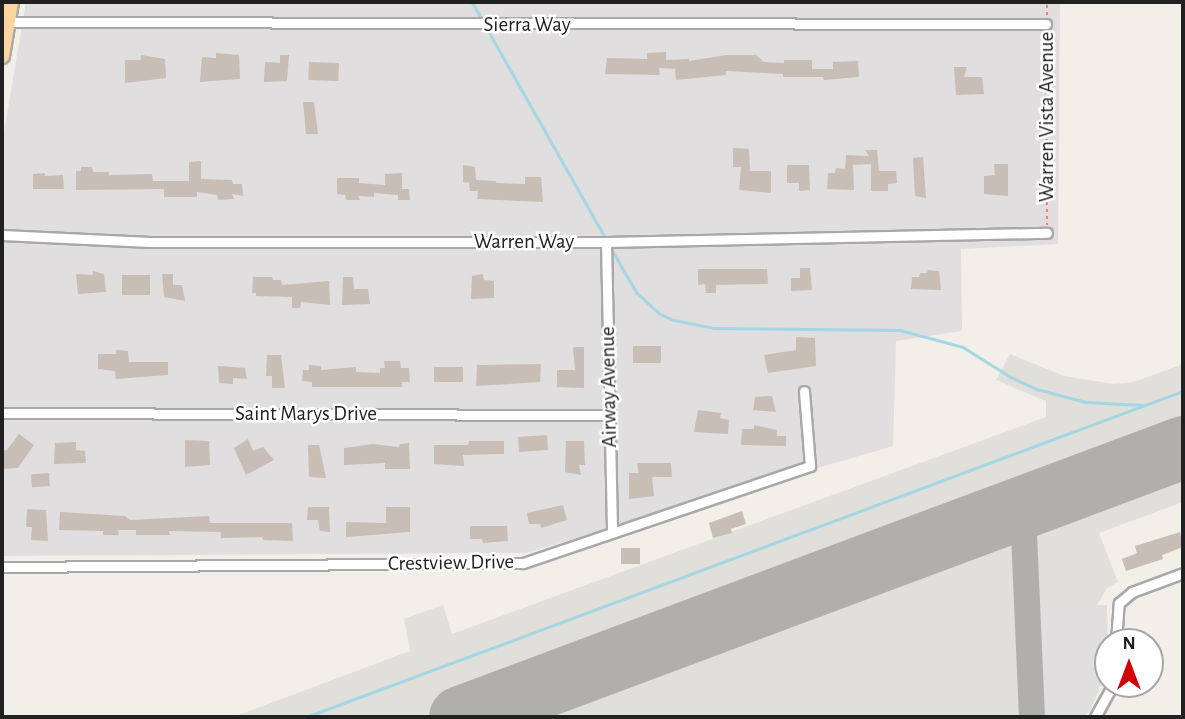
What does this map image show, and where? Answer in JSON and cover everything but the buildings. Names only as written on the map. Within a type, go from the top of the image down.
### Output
[{"type":"main road","points":[[2,56],[11,2]]},
{"type":"street","name":"Sierra Way","points":[[8,22],[1046,24]]},
{"type":"street","name":"Warren Way","points":[[2,235],[150,242],[606,242],[1047,233]]},
{"type":"street","name":"Airway Avenue","points":[[606,242],[612,532]]},
{"type":"street","name":"Crestview Drive","points":[[2,567],[523,563],[810,466],[804,391]]},
{"type":"street","name":"Saint Marys Drive","points":[[2,413],[609,415]]},
{"type":"street","points":[[1117,628],[1118,603],[1132,592],[1183,573]]},
{"type":"street","points":[[1095,717],[1105,698]]},
{"type":"path","name":"Warren Vista Avenue","points":[[1047,2],[1047,233]]},
{"type":"shaded area","points":[[26,2],[1060,2],[1058,244],[961,249],[962,331],[896,341],[893,446],[526,553],[2,556],[2,144]]},
{"type":"shaded area","points":[[1010,354],[1064,376],[1114,384],[1134,382],[1183,364],[1183,502],[1099,533],[1118,582],[1107,588],[1097,605],[1040,605],[1043,717],[233,717],[410,651],[404,619],[443,605],[452,634],[1046,417],[1046,401],[996,380]]},
{"type":"shaded area","points":[[1040,605],[1107,605],[1107,628],[1094,628],[1096,698],[1090,711],[1083,717],[1043,717]]},
{"type":"waterway","points":[[472,2],[481,17]]},
{"type":"waterway","points":[[489,32],[604,235]]},
{"type":"waterway","points":[[612,250],[637,293],[660,314],[674,320],[714,328],[900,330],[963,347],[1011,377],[1037,389],[1086,402],[1142,405]]},
{"type":"waterway","points":[[306,717],[1183,391]]},
{"type":"taxiway","points":[[1032,717],[1024,531],[1037,501]]},
{"type":"taxiway","points":[[1001,515],[1013,517],[1024,531]]},
{"type":"runway","points":[[460,717],[1183,447]]}]
